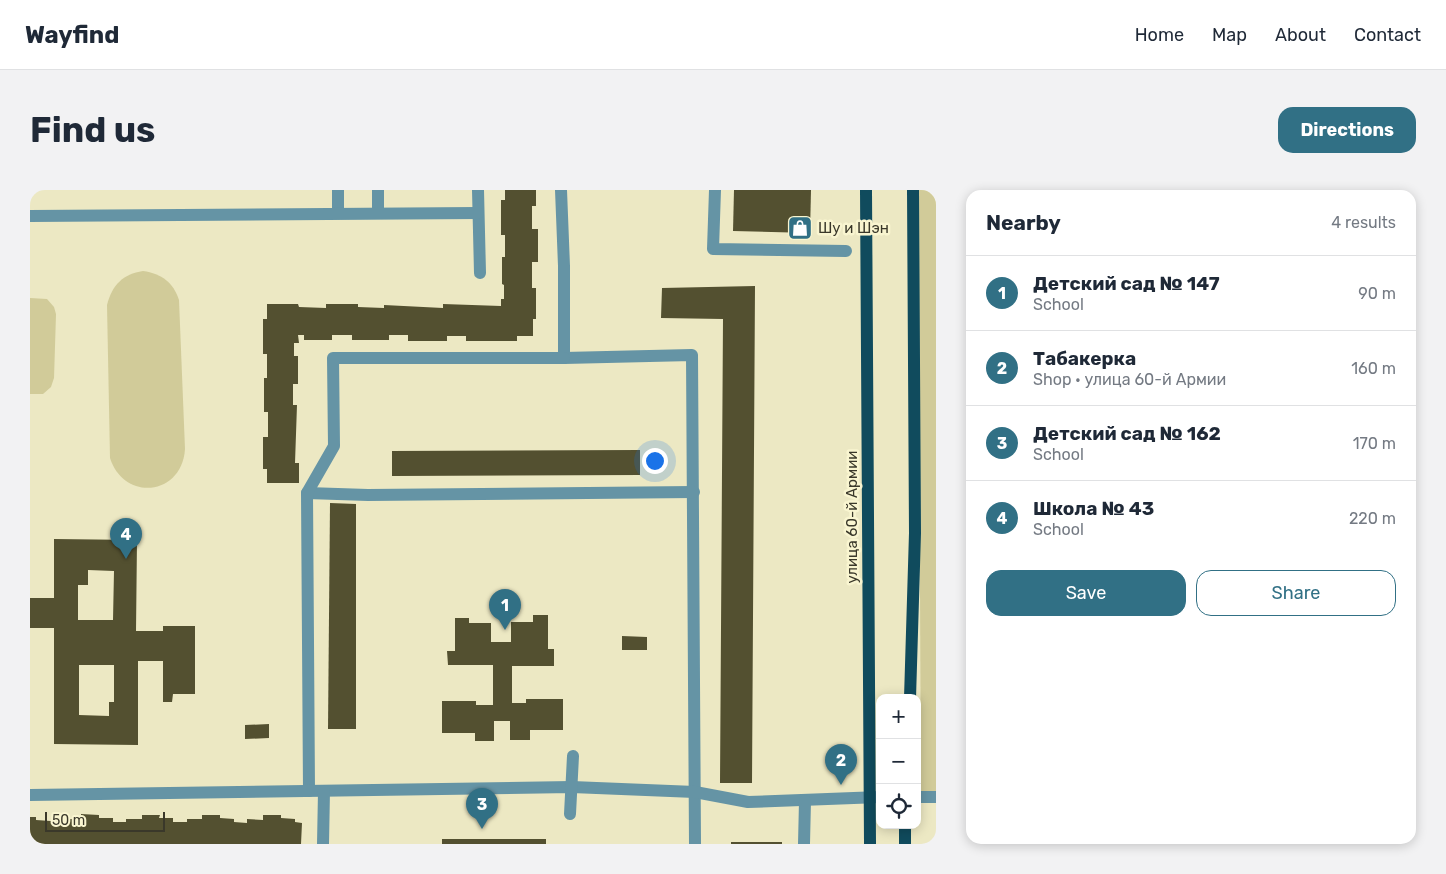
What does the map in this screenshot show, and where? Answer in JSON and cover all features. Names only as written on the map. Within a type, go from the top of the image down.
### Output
[{"type":"main road","name":"улица 60-й Армии","points":[[866,190],[875,797],[870,844]]},
{"type":"main road","points":[[910,694],[914,533],[913,190]]},
{"type":"main road","points":[[905,829],[906,844]]},
{"type":"lane","points":[[338,190],[338,213]]},
{"type":"lane","points":[[378,190],[378,213]]},
{"type":"lane","points":[[478,190],[480,273]]},
{"type":"lane","points":[[561,190],[564,266],[564,358]]},
{"type":"lane","points":[[715,190],[713,249],[846,251]]},
{"type":"lane","points":[[30,216],[478,213]]},
{"type":"lane","points":[[309,791],[307,493],[334,446],[332,358],[564,358],[692,355],[695,844]]},
{"type":"lane","points":[[307,493],[368,495],[694,492]]},
{"type":"lane","points":[[570,814],[573,756]]},
{"type":"lane","points":[[30,795],[572,788],[695,792],[748,802],[875,797]]},
{"type":"lane","points":[[323,844],[324,791]]},
{"type":"lane","points":[[921,796],[936,797]]},
{"type":"lane","points":[[804,844],[805,800]]},
{"type":"shaded area","points":[[918,190],[936,190],[936,791],[921,791]]},
{"type":"shaded area","points":[[143,271],[156,274],[166,280],[174,288],[179,300],[185,449],[181,465],[174,476],[164,484],[152,488],[139,487],[127,482],[117,472],[110,458],[107,305],[115,286],[119,282],[130,275]]},
{"type":"shaded area","points":[[30,298],[47,299],[54,307],[56,314],[54,378],[51,387],[43,394],[30,394]]},
{"type":"building","points":[[505,190],[536,190],[536,206],[532,206],[532,229],[538,229],[538,262],[532,262],[532,288],[536,288],[536,319],[533,319],[533,336],[517,336],[517,341],[466,341],[466,336],[447,336],[447,341],[408,341],[408,335],[389,335],[389,340],[352,340],[352,335],[332,335],[332,340],[304,340],[304,335],[298,335],[299,343],[294,343],[294,356],[298,356],[298,384],[293,384],[293,405],[297,405],[295,463],[299,463],[299,483],[267,483],[267,469],[263,469],[263,437],[268,437],[268,412],[264,412],[264,378],[267,378],[267,354],[263,354],[263,319],[267,319],[267,304],[298,304],[299,307],[326,308],[326,304],[358,304],[358,307],[384,308],[384,305],[443,308],[443,304],[501,306],[501,299],[504,299],[502,257],[505,257],[505,235],[501,235],[501,200],[505,200]]},
{"type":"building","points":[[734,190],[811,190],[810,233],[733,231]]},
{"type":"building","points":[[755,286],[752,783],[720,783],[723,319],[661,318],[662,288]]},
{"type":"building","points":[[640,450],[640,475],[392,476],[392,451]]},
{"type":"building","points":[[330,503],[356,504],[356,729],[328,729]]},
{"type":"building","points":[[54,539],[137,540],[136,631],[163,631],[163,626],[195,626],[195,694],[173,694],[172,702],[163,702],[163,661],[138,661],[138,745],[54,744],[54,628],[30,628],[30,598],[54,598]],"holes":[[[88,570],[114,571],[113,620],[78,620],[78,585],[88,585]],[[79,665],[114,665],[114,702],[109,702],[109,716],[79,715]]]},
{"type":"building","points":[[533,615],[548,615],[548,649],[554,649],[554,666],[512,666],[512,703],[526,703],[526,699],[563,699],[563,730],[530,730],[530,740],[510,740],[510,721],[494,721],[494,741],[475,741],[475,733],[442,733],[442,701],[476,701],[476,705],[493,705],[493,665],[448,665],[447,651],[455,651],[455,618],[469,618],[469,623],[491,623],[491,642],[511,642],[511,622],[533,622]]},
{"type":"building","points":[[622,636],[647,637],[647,650],[622,650]]},
{"type":"building","points":[[269,724],[269,738],[245,739],[245,725]]},
{"type":"building","points":[[81,814],[99,815],[99,818],[113,818],[113,822],[126,822],[126,819],[142,819],[142,815],[160,815],[159,818],[173,818],[173,822],[187,822],[187,819],[202,819],[202,815],[220,815],[220,818],[234,819],[234,822],[247,823],[247,819],[263,820],[263,815],[281,815],[281,818],[295,819],[295,822],[302,823],[301,844],[30,844],[30,817],[36,817],[36,820],[65,822],[65,819],[81,819]]},
{"type":"building","points":[[442,839],[546,839],[546,844],[442,844]]},
{"type":"building","points":[[731,842],[782,842],[782,844],[731,844]]},
{"type":"place","name":"Шу и Шэн","points":[[800,228]]},
{"type":"place","name":"Школа № 43","points":[[126,559]]},
{"type":"place","name":"Детский сад № 147","points":[[505,630]]},
{"type":"place","name":"Табакерка","points":[[841,785]]},
{"type":"place","name":"Детский сад № 162","points":[[482,829]]}]
